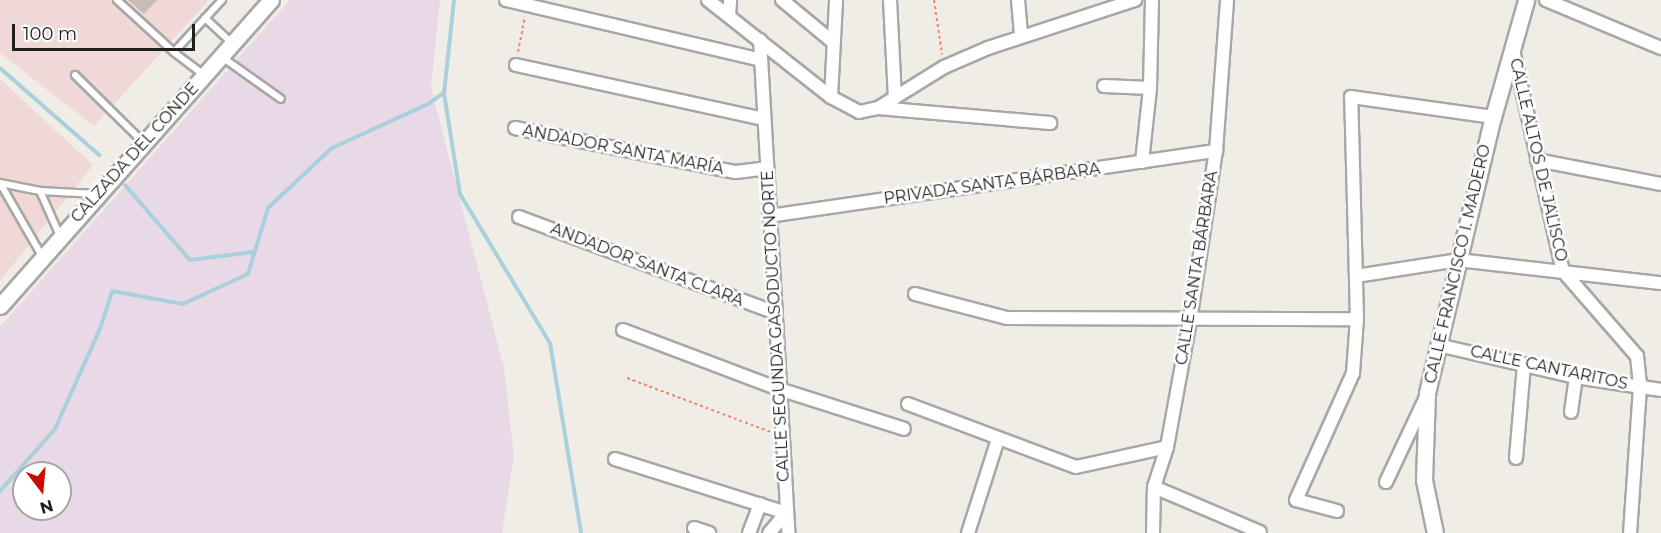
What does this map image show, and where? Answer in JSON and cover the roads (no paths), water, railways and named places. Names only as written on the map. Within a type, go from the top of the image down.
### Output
[{"type":"street","name":"CALZADA DEL CONDE","points":[[0,306],[271,0]]},
{"type":"street","points":[[506,0],[761,60]]},
{"type":"street","points":[[708,0],[831,97],[858,112],[878,108],[1050,123]]},
{"type":"street","points":[[729,16],[730,0]]},
{"type":"street","points":[[782,0],[834,43]]},
{"type":"street","points":[[831,97],[836,0]]},
{"type":"street","points":[[890,0],[895,98]]},
{"type":"street","points":[[1018,0],[1021,36]]},
{"type":"street","points":[[878,108],[944,67],[1021,36],[1135,0]]},
{"type":"street","points":[[1142,162],[1150,88],[1152,0]]},
{"type":"street","name":"CALLE SANTA BÁRBARA","points":[[1153,533],[1154,487],[1167,447],[1190,320],[1216,151],[1227,0]]},
{"type":"street","name":"CALLE FRANCISCO I. MADERO","points":[[1435,533],[1424,480],[1427,393],[1493,117],[1526,0]]},
{"type":"street","points":[[1546,0],[1661,48]]},
{"type":"street","name":"CALLE SEGUNDA GASODUCTO NORTE","points":[[760,40],[788,533]]},
{"type":"street","name":"CALLE ALTOS DE JALISCO","points":[[1512,46],[1563,271],[1631,345],[1637,356],[1640,387],[1630,533]]},
{"type":"street","points":[[516,64],[763,119]]},
{"type":"street","points":[[1104,86],[1150,88]]},
{"type":"street","points":[[1337,511],[1296,500],[1353,373],[1357,319],[1351,97],[1493,117]]},
{"type":"street","name":"ANDADOR SANTA MARÍA","points":[[515,128],[736,172],[767,168]]},
{"type":"street","name":"PRIVADA SANTA BÁRBARA","points":[[769,216],[1216,151]]},
{"type":"street","points":[[1537,160],[1661,184]]},
{"type":"street","name":"ANDADOR SANTA CLARA","points":[[519,217],[776,313]]},
{"type":"street","points":[[1356,276],[1458,260],[1661,283]]},
{"type":"street","points":[[915,294],[1007,318],[1357,319]]},
{"type":"street","points":[[622,330],[779,389],[904,429]]},
{"type":"street","name":"CALLE CANTARITOS","points":[[1438,345],[1576,377],[1661,390]]},
{"type":"street","points":[[1516,458],[1524,364]]},
{"type":"street","points":[[1571,412],[1576,377]]},
{"type":"street","points":[[1386,482],[1427,393]]},
{"type":"street","points":[[908,404],[1076,467],[1167,447]]},
{"type":"street","points":[[968,533],[998,439]]},
{"type":"street","points":[[615,459],[786,513],[769,533]]},
{"type":"street","points":[[1154,487],[1260,532]]},
{"type":"street","points":[[749,533],[760,504]]},
{"type":"street","points":[[694,528],[709,533]]},
{"type":"lane","points":[[117,0],[204,76]]},
{"type":"lane","points":[[174,52],[222,0]]},
{"type":"lane","points":[[205,18],[233,44]]},
{"type":"lane","points":[[221,57],[280,99]]},
{"type":"lane","points":[[75,75],[144,144]]},
{"type":"lane","points":[[0,183],[40,191],[100,194]]},
{"type":"lane","points":[[0,183],[42,256]]},
{"type":"lane","points":[[40,191],[60,236]]},
{"type":"waterway","points":[[454,0],[444,93],[460,194],[550,343],[581,533]]},
{"type":"waterway","points":[[0,68],[99,155]]},
{"type":"waterway","points":[[0,491],[55,429],[100,329],[112,291],[183,304],[248,274],[268,208],[332,148],[428,104],[444,93]]},
{"type":"waterway","points":[[125,185],[190,260],[254,252]]}]
